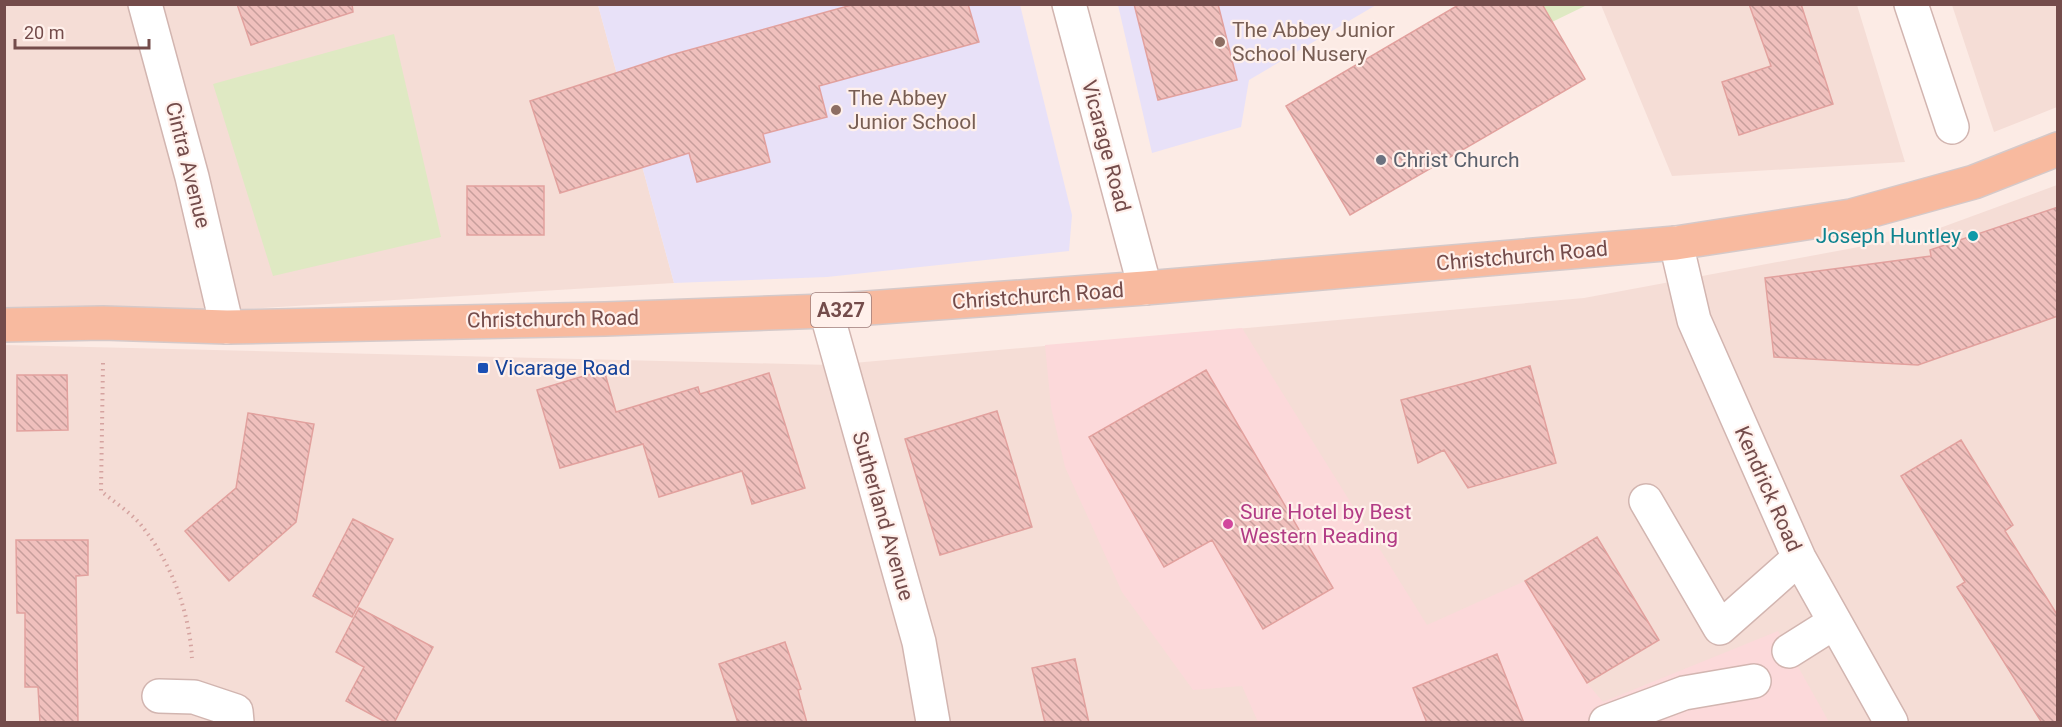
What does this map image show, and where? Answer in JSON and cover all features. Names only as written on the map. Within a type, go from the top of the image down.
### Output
[{"type":"main road","name":"Christchurch Road","points":[[4,325],[104,323],[227,327],[826,311],[1145,288],[1676,243],[1851,216],[1974,182],[2058,149]]},
{"type":"street","name":"Cintra Avenue","points":[[145,4],[192,177],[227,327]]},
{"type":"street","name":"Vicarage Road","points":[[1069,4],[1145,288]]},
{"type":"street","points":[[1911,4],[1952,127]]},
{"type":"street","name":"Kendrick Road","points":[[1676,243],[1694,320],[1799,558],[1892,723]]},
{"type":"street","name":"Sutherland Avenue","points":[[826,311],[919,642],[933,723]]},
{"type":"street","points":[[1646,501],[1720,628],[1799,558]]},
{"type":"street","points":[[1789,651],[1835,622]]},
{"type":"street","points":[[1606,723],[1684,693],[1754,681]]},
{"type":"street","points":[[159,696],[194,697],[236,711],[237,723]]},
{"type":"path","points":[[104,323],[101,492],[140,523],[175,579],[191,644],[194,697]]},
{"type":"shaded area","points":[[4,5],[598,5],[674,283],[114,317],[5,318]]},
{"type":"shaded area","name":"The Abbey Junior School","points":[[598,5],[1020,5],[1072,215],[1069,251],[827,277],[674,283]]},
{"type":"shaded area","name":"The Abbey Junior School Nusery","points":[[1118,5],[1376,5],[1249,80],[1241,127],[1152,153]]},
{"type":"shaded area","points":[[1601,5],[1857,5],[1905,162],[1672,176]]},
{"type":"shaded area","points":[[1952,5],[2057,5],[2057,107],[1994,132]]},
{"type":"shaded area","points":[[2057,185],[2057,722],[5,722],[5,345],[831,365],[1584,298],[1918,236]]},
{"type":"shaded area","name":"Sure Hotel by Best Western Reading","points":[[1242,328],[1427,625],[1525,581],[1587,683],[1603,702],[1778,631],[1829,722],[1258,722],[1242,686],[1193,690],[1122,592],[1065,467],[1051,407],[1045,345]]},
{"type":"green space","points":[[1542,5],[1587,5],[1552,22]]},
{"type":"green space","points":[[394,34],[441,237],[273,276],[213,84]]},
{"type":"building","points":[[237,4],[352,4],[353,12],[251,45]]},
{"type":"building","points":[[855,4],[968,4],[979,42],[819,86],[827,117],[763,134],[770,162],[697,182],[689,153],[560,193],[530,101],[671,55]]},
{"type":"building","points":[[1134,4],[1218,4],[1237,80],[1158,100]]},
{"type":"building","name":"Christ Church","points":[[1460,4],[1542,4],[1585,79],[1350,215],[1286,106]]},
{"type":"building","points":[[1749,4],[1801,4],[1833,104],[1739,135],[1722,82],[1771,66]]},
{"type":"building","points":[[467,186],[544,186],[544,235],[467,235]]},
{"type":"building","points":[[2058,207],[2058,316],[1918,365],[1774,357],[1765,278],[1931,256],[1930,250]]},
{"type":"building","points":[[1530,366],[1556,463],[1468,488],[1444,450],[1418,463],[1401,400]]},
{"type":"building","points":[[604,370],[616,412],[698,387],[700,394],[769,373],[805,488],[752,504],[742,471],[659,497],[643,444],[560,468],[537,390]]},
{"type":"building","points":[[1206,370],[1333,588],[1263,629],[1212,540],[1164,567],[1089,437]]},
{"type":"building","points":[[17,375],[67,375],[68,430],[17,431]]},
{"type":"building","points":[[997,411],[1032,527],[940,555],[905,439]]},
{"type":"building","points":[[248,413],[314,424],[296,522],[229,581],[185,531],[236,488]]},
{"type":"building","points":[[1961,440],[2013,525],[2005,531],[2058,616],[2058,723],[2042,723],[1957,587],[1965,582],[1901,476]]},
{"type":"building","points":[[353,519],[393,539],[352,617],[313,596]]},
{"type":"building","points":[[1597,537],[1659,640],[1587,683],[1525,581]]},
{"type":"building","points":[[16,540],[88,540],[88,575],[76,576],[78,723],[40,723],[38,687],[25,687],[25,613],[17,613]]},
{"type":"building","points":[[359,608],[433,647],[394,723],[387,723],[346,701],[364,667],[336,652]]},
{"type":"building","points":[[785,642],[801,689],[798,690],[807,723],[738,723],[719,664]]},
{"type":"building","points":[[1497,654],[1524,723],[1427,723],[1413,688]]},
{"type":"building","points":[[1075,659],[1089,723],[1045,723],[1032,668]]},
{"type":"place","name":"The Abbey Junior School Nusery","points":[[1220,42]]},
{"type":"place","name":"The Abbey Junior School","points":[[836,110]]},
{"type":"place","name":"Christ Church","points":[[1381,160]]},
{"type":"place","name":"Joseph Huntley","points":[[1973,236]]},
{"type":"place","name":"Vicarage Road","points":[[483,368]]},
{"type":"place","name":"Sure Hotel by Best Western Reading","points":[[1228,524]]}]
